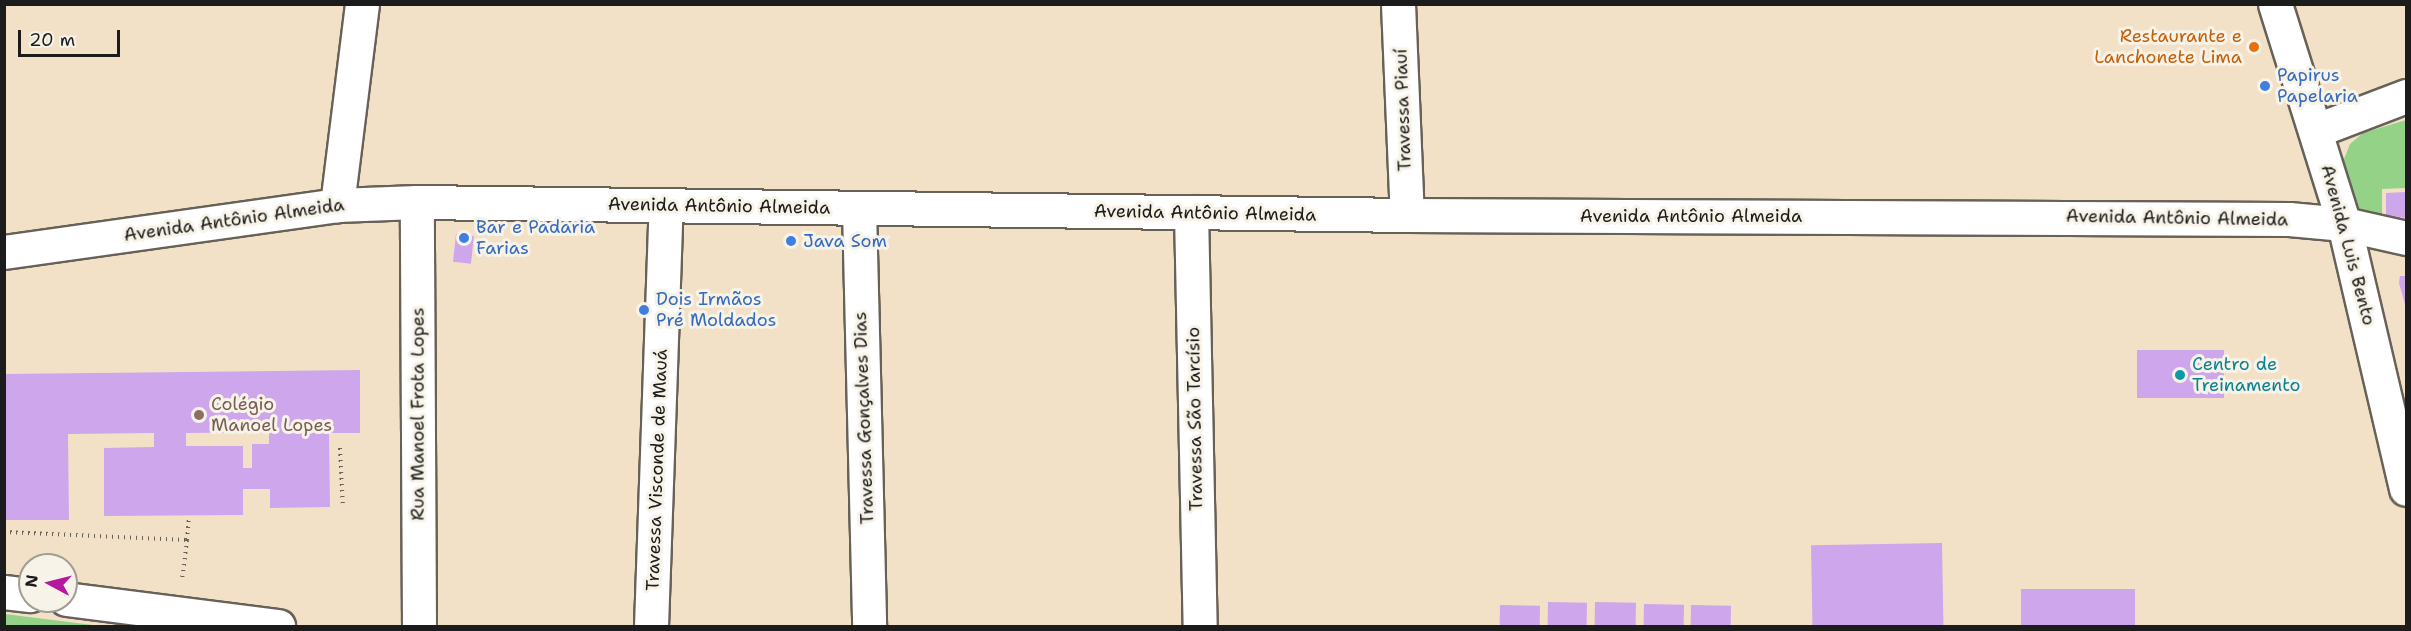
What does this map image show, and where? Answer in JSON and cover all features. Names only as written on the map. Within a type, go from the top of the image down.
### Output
[{"type":"street","points":[[337,205],[362,4]]},
{"type":"street","name":"Travessa Piauí","points":[[1398,4],[1407,215]]},
{"type":"street","name":"Avenida Luis Bento","points":[[2275,4],[2317,130],[2344,224],[2406,489]]},
{"type":"street","points":[[2317,130],[2406,96]]},
{"type":"street","name":"Avenida Antônio Almeida","points":[[4,252],[337,205],[417,202],[1407,215],[2278,219],[2344,224],[2406,238]]},
{"type":"street","name":"Rua Manoel Frota Lopes","points":[[417,202],[419,627]]},
{"type":"street","name":"Travessa Visconde de Mauá","points":[[651,627],[666,206]]},
{"type":"street","name":"Travessa Gonçalves Dias","points":[[859,209],[869,627]]},
{"type":"street","name":"Travessa São Tarcísio","points":[[1191,212],[1200,627]]},
{"type":"street","points":[[78,601],[278,627]]},
{"type":"path","points":[[340,448],[343,508]]},
{"type":"path","points":[[182,584],[189,517]]},
{"type":"path","points":[[4,532],[188,540]]},
{"type":"green space","points":[[2406,120],[2406,188],[2382,189],[2382,224],[2366,216],[2353,201],[2342,164],[2350,144],[2363,133]]},
{"type":"green space","points":[[5,614],[101,626],[5,626]]},
{"type":"building","points":[[2406,192],[2406,218],[2386,215],[2386,193]]},
{"type":"building","points":[[456,234],[474,236],[471,264],[453,262]]},
{"type":"building","points":[[2400,276],[2406,276],[2406,308],[2399,283]]},
{"type":"building","name":"Centro de Treinamento","points":[[2137,350],[2224,350],[2224,398],[2137,398]]},
{"type":"building","points":[[360,370],[360,433],[329,433],[330,507],[270,508],[270,489],[243,489],[243,515],[104,516],[104,448],[154,447],[154,433],[68,434],[69,520],[6,520],[4,374]],"holes":[[[269,432],[269,444],[252,444],[252,468],[243,468],[243,446],[186,446],[186,433]]]},
{"type":"building","points":[[1942,543],[1943,626],[1812,626],[1811,545]]},
{"type":"building","points":[[2021,589],[2135,589],[2135,626],[2021,626]]},
{"type":"building","points":[[1548,602],[1587,603],[1587,626],[1548,626]]},
{"type":"building","points":[[1595,602],[1636,603],[1636,626],[1595,626]]},
{"type":"building","points":[[1644,604],[1684,605],[1684,626],[1644,626]]},
{"type":"building","points":[[1500,605],[1540,606],[1540,626],[1500,626]]},
{"type":"building","points":[[1691,605],[1731,606],[1731,626],[1691,626]]},
{"type":"place","name":"Restaurante e Lanchonete Lima","points":[[2254,47]]},
{"type":"place","name":"Papirus Papelaria","points":[[2265,86]]},
{"type":"place","name":"Bar e Padaria Farias","points":[[464,238]]},
{"type":"place","name":"Java Som","points":[[791,241]]},
{"type":"place","name":"Dois Irmãos Pré Moldados","points":[[644,310]]},
{"type":"place","name":"Centro de Treinamento","points":[[2180,375]]},
{"type":"place","name":"Colégio Manoel Lopes","points":[[199,415]]}]
